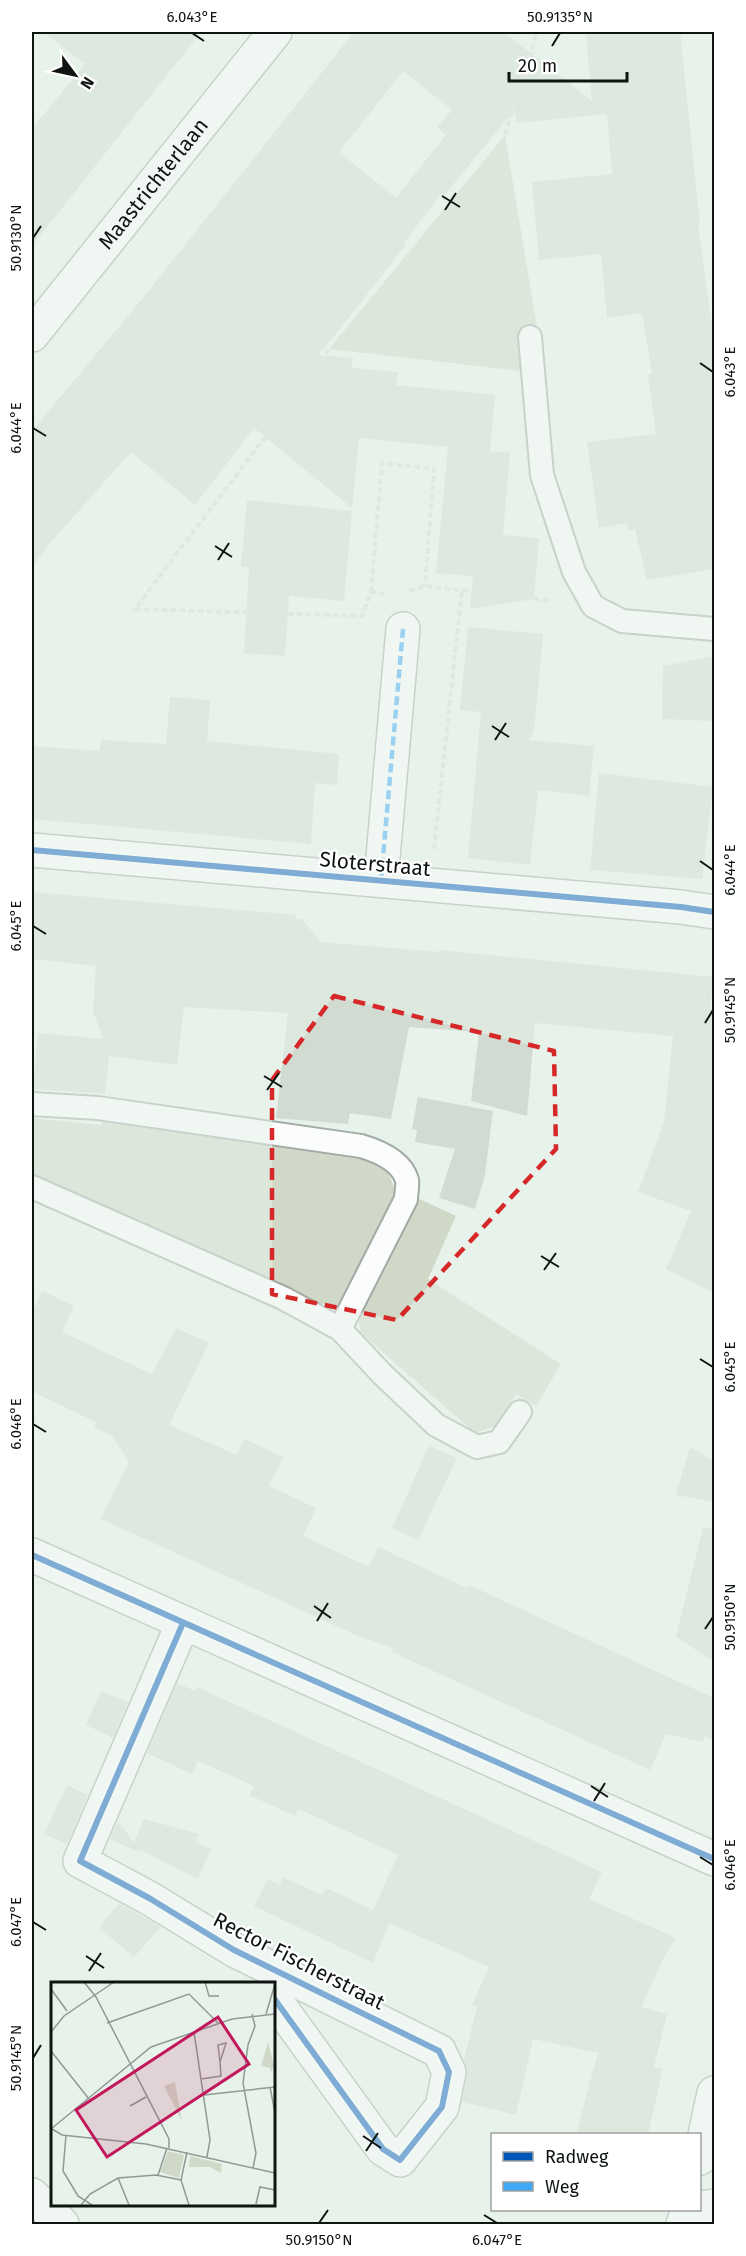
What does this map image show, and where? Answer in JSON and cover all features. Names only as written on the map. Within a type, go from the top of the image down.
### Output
[{"type":"street","name":"Maastrichterlaan","points":[[32,335],[275,32]]},
{"type":"street","name":"Sloterstraat","points":[[381,880],[402,629]]},
{"type":"street","name":"Sloterstraat","points":[[32,850],[714,912]]},
{"type":"street","points":[[32,1555],[714,1859]]},
{"type":"street","name":"Rector Fischerstraat","points":[[183,1623],[80,1861],[149,1898],[234,1950],[439,2051],[449,2072],[442,2108],[400,2160],[383,2149],[274,1998]]},
{"type":"street","name":"Rector Fischerstraat","points":[[234,1950],[261,1982]]},
{"type":"street","points":[[701,2149],[714,2093]]},
{"type":"street","points":[[32,2195],[62,2224]]},
{"type":"lane","points":[[530,337],[542,475],[574,572],[593,606],[622,621],[714,628]]},
{"type":"lane","points":[[32,1104],[98,1108],[361,1146],[378,1151],[396,1163],[407,1180],[406,1199],[340,1329]]},
{"type":"lane","points":[[32,1187],[283,1298],[340,1329],[382,1374],[436,1425],[477,1448],[499,1442],[520,1412]]},
{"type":"path","points":[[505,135],[537,32]]},
{"type":"path","points":[[329,349],[135,609],[362,616],[371,592],[382,463],[434,469],[425,586]]},
{"type":"path","points":[[371,592],[397,596],[425,586],[593,606]]},
{"type":"path","points":[[430,885],[462,590]]},
{"type":"path","points":[[397,596],[402,629]]},
{"type":"highlighted area","points":[[334,996],[554,1051],[556,1149],[397,1320],[272,1294],[272,1080]]},
{"type":"green space","points":[[505,135],[538,333],[530,337],[520,371],[329,349]]},
{"type":"green space","points":[[32,1118],[102,1125],[103,1118],[367,1157],[386,1168],[397,1194],[344,1302],[330,1307],[84,1203],[84,1197],[32,1174]]},
{"type":"green space","points":[[415,1197],[456,1216],[428,1279],[561,1364],[536,1406],[516,1394],[496,1426],[475,1433],[361,1333],[358,1317]]},
{"type":"building","points":[[43,32],[201,32],[32,246],[32,129],[85,64]]},
{"type":"building","points":[[354,32],[504,32],[592,101],[586,34],[680,32],[700,224],[698,225],[714,340],[714,569],[647,580],[635,529],[628,530],[627,523],[599,528],[587,442],[656,434],[648,375],[652,374],[642,313],[607,318],[601,254],[539,260],[532,182],[612,174],[607,114],[516,123],[515,109],[443,197],[440,195],[404,243],[406,245],[319,355],[353,358],[351,368],[398,372],[396,385],[495,395],[490,451],[510,453],[503,535],[539,538],[534,599],[470,609],[473,576],[436,573],[448,447],[359,438],[352,508],[254,428],[195,505],[131,452],[51,542],[32,567],[32,431],[143,298]],"holes":[[[403,71],[452,110],[437,127],[446,135],[396,198],[339,152]]]},
{"type":"building","points":[[247,500],[352,511],[344,601],[289,596],[285,656],[244,653],[249,567],[241,567]]},
{"type":"building","points":[[468,627],[543,634],[534,732],[529,740],[594,746],[589,796],[538,790],[530,865],[468,858],[481,712],[460,710]]},
{"type":"building","points":[[714,656],[714,721],[662,719],[663,666]]},
{"type":"building","points":[[170,697],[210,700],[207,741],[339,754],[337,785],[315,783],[311,844],[32,819],[32,746],[100,751],[101,740],[166,744]]},
{"type":"building","points":[[599,773],[713,787],[702,879],[590,870]]},
{"type":"building","points":[[32,892],[296,915],[295,919],[302,919],[321,942],[438,952],[439,950],[714,977],[710,1009],[714,1010],[714,1293],[666,1269],[691,1211],[638,1192],[664,1122],[673,1036],[535,1023],[527,1116],[471,1101],[479,1032],[409,1027],[391,1119],[350,1113],[348,1124],[276,1118],[288,1013],[184,1007],[177,1065],[109,1056],[105,1094],[33,1089],[38,1033],[103,1039],[93,1011],[96,966],[32,959]]},
{"type":"building","points":[[418,1097],[493,1111],[485,1175],[475,1209],[439,1198],[455,1149],[415,1142],[417,1130],[412,1129]]},
{"type":"building","points":[[42,1291],[74,1306],[62,1332],[152,1374],[176,1328],[209,1343],[169,1425],[237,1455],[244,1439],[283,1457],[269,1486],[316,1508],[303,1536],[369,1567],[378,1547],[467,1588],[469,1585],[714,1698],[714,1740],[704,1737],[703,1742],[666,1734],[650,1770],[392,1652],[393,1648],[356,1635],[101,1519],[129,1461],[111,1435],[94,1427],[96,1422],[33,1392],[32,1396],[32,1313]]},
{"type":"building","points":[[429,1446],[457,1458],[418,1540],[392,1528]]},
{"type":"building","points":[[690,1447],[714,1461],[714,1502],[676,1495]]},
{"type":"building","points":[[703,1527],[714,1529],[714,1662],[676,1637]]},
{"type":"building","points":[[177,1683],[195,1691],[197,1687],[602,1872],[589,1899],[676,1938],[666,1953],[641,2007],[667,2014],[654,2067],[663,2069],[648,2133],[576,2133],[598,2053],[533,2039],[516,2115],[462,2102],[467,2075],[464,2059],[477,2007],[472,2005],[489,1967],[389,1923],[373,1963],[254,1906],[268,1879],[280,1885],[283,1877],[322,1895],[326,1888],[373,1910],[398,1855],[299,1809],[295,1816],[249,1795],[254,1786],[198,1761],[192,1774],[147,1753]]},
{"type":"building","points":[[101,1691],[128,1702],[113,1738],[86,1725]]},
{"type":"building","points":[[67,1785],[88,1795],[67,1844],[44,1834]]},
{"type":"building","points":[[144,1819],[199,1834],[196,1842],[211,1849],[198,1879],[137,1848],[141,1853],[110,1839],[118,1821],[134,1843]]},
{"type":"building","points":[[119,1903],[161,1927],[134,1957],[99,1928]]},
{"type":"marked path","points":[[381,880],[403,629]]},
{"type":"cycle path","points":[[32,850],[681,907],[714,912]]},
{"type":"cycle path","points":[[32,1555],[714,1859]]},
{"type":"cycle path","points":[[183,1623],[80,1861],[149,1898],[234,1950],[439,2051],[449,2072],[442,2107],[400,2160],[383,2149],[274,1998]]}]
